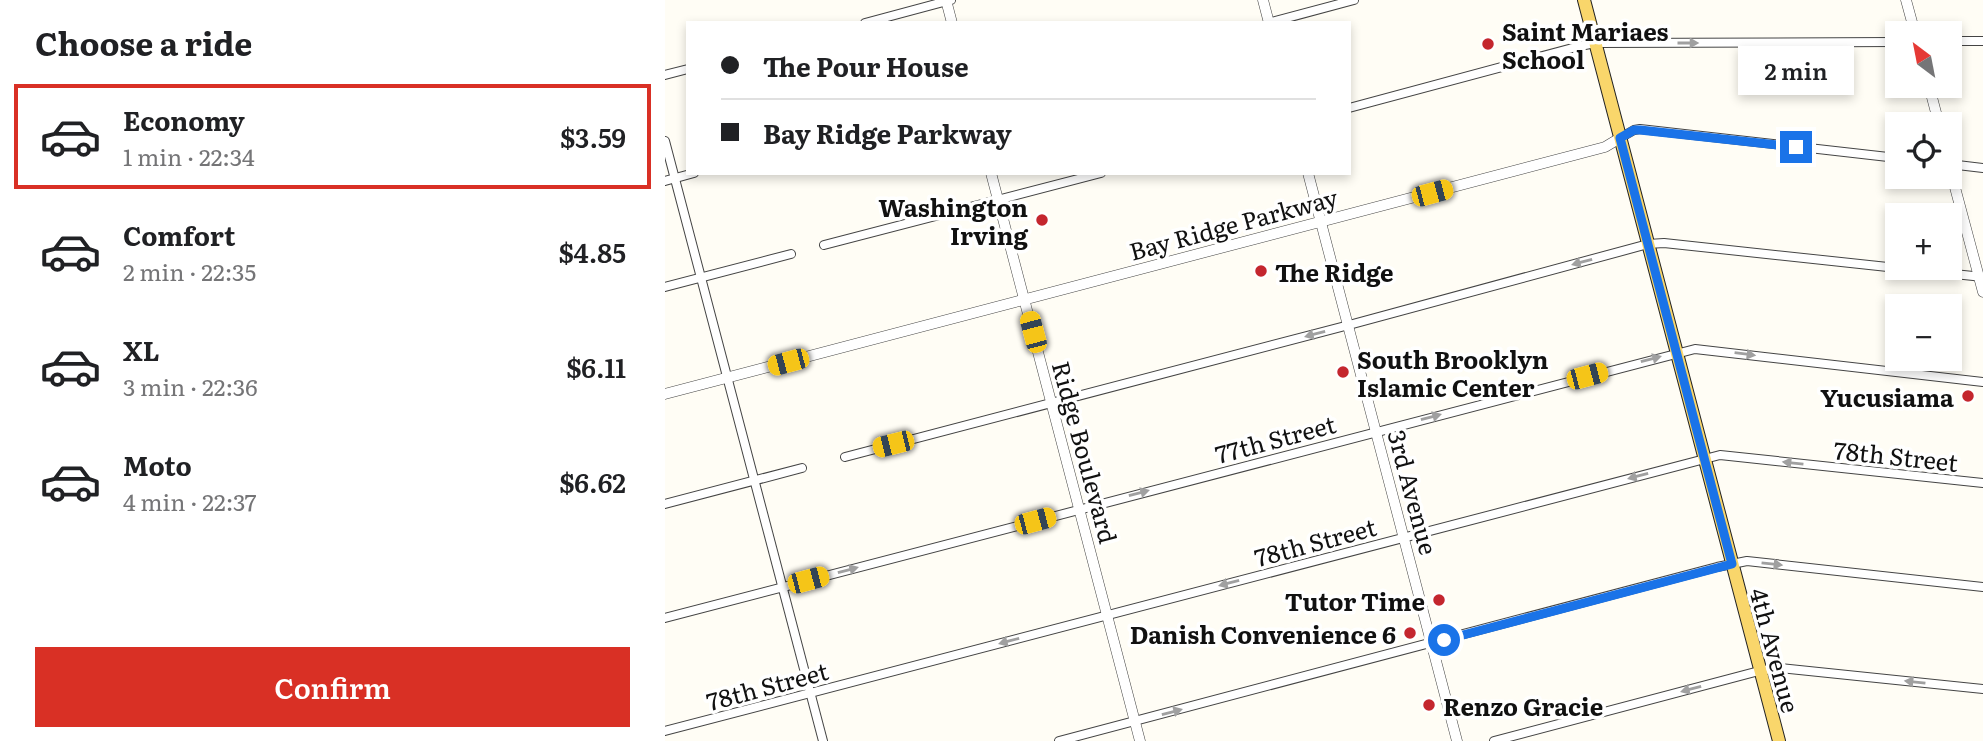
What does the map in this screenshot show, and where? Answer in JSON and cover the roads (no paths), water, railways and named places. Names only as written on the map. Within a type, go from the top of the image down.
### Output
[{"type":"main road","name":"4th Avenue","points":[[1584,0],[1779,741]]},
{"type":"street","points":[[872,21],[948,0],[951,21]]},
{"type":"street","points":[[1263,0],[1268,21]]},
{"type":"street","points":[[1276,21],[1354,0]]},
{"type":"street","points":[[1906,0],[1912,21]]},
{"type":"street","points":[[1962,41],[1983,41]]},
{"type":"street","points":[[1351,107],[1595,43],[1885,42]]},
{"type":"street","points":[[665,75],[686,70]]},
{"type":"street","name":"Bay Ridge Parkway","points":[[665,394],[1605,147],[1634,130],[1885,157]]},
{"type":"street","points":[[665,141],[823,741]]},
{"type":"street","points":[[1962,166],[1983,168]]},
{"type":"street","points":[[665,181],[686,175]]},
{"type":"street","name":"Ridge Boulevard","points":[[992,175],[1140,741]]},
{"type":"street","points":[[824,245],[1093,175]]},
{"type":"street","name":"3rd Avenue","points":[[1309,175],[1457,741]]},
{"type":"street","points":[[1956,189],[1983,292]]},
{"type":"street","points":[[845,457],[1648,244],[1664,243],[1885,267]]},
{"type":"street","points":[[665,287],[791,254]]},
{"type":"street","points":[[1962,275],[1981,277]]},
{"type":"street","name":"77th Street","points":[[665,618],[1677,352],[1695,349],[1983,382]]},
{"type":"street","name":"78th Street","points":[[665,732],[1720,455],[1983,483]]},
{"type":"street","points":[[665,504],[802,468]]},
{"type":"street","points":[[1059,741],[1747,561],[1983,587]]},
{"type":"street","points":[[1494,741],[1759,671],[1780,668],[1983,690]]},
{"type":"place","name":"Saint Mariaes School","points":[[1488,44]]},
{"type":"place","name":"Washington Irving","points":[[1042,220]]},
{"type":"place","name":"The Ridge","points":[[1261,271]]},
{"type":"place","name":"South Brooklyn Islamic Center","points":[[1343,372]]},
{"type":"place","name":"Yucusiama","points":[[1968,396]]},
{"type":"place","name":"Tutor Time","points":[[1439,600]]},
{"type":"place","name":"Danish Convenience 6","points":[[1410,633]]},
{"type":"place","name":"Renzo Gracie","points":[[1429,705]]}]
